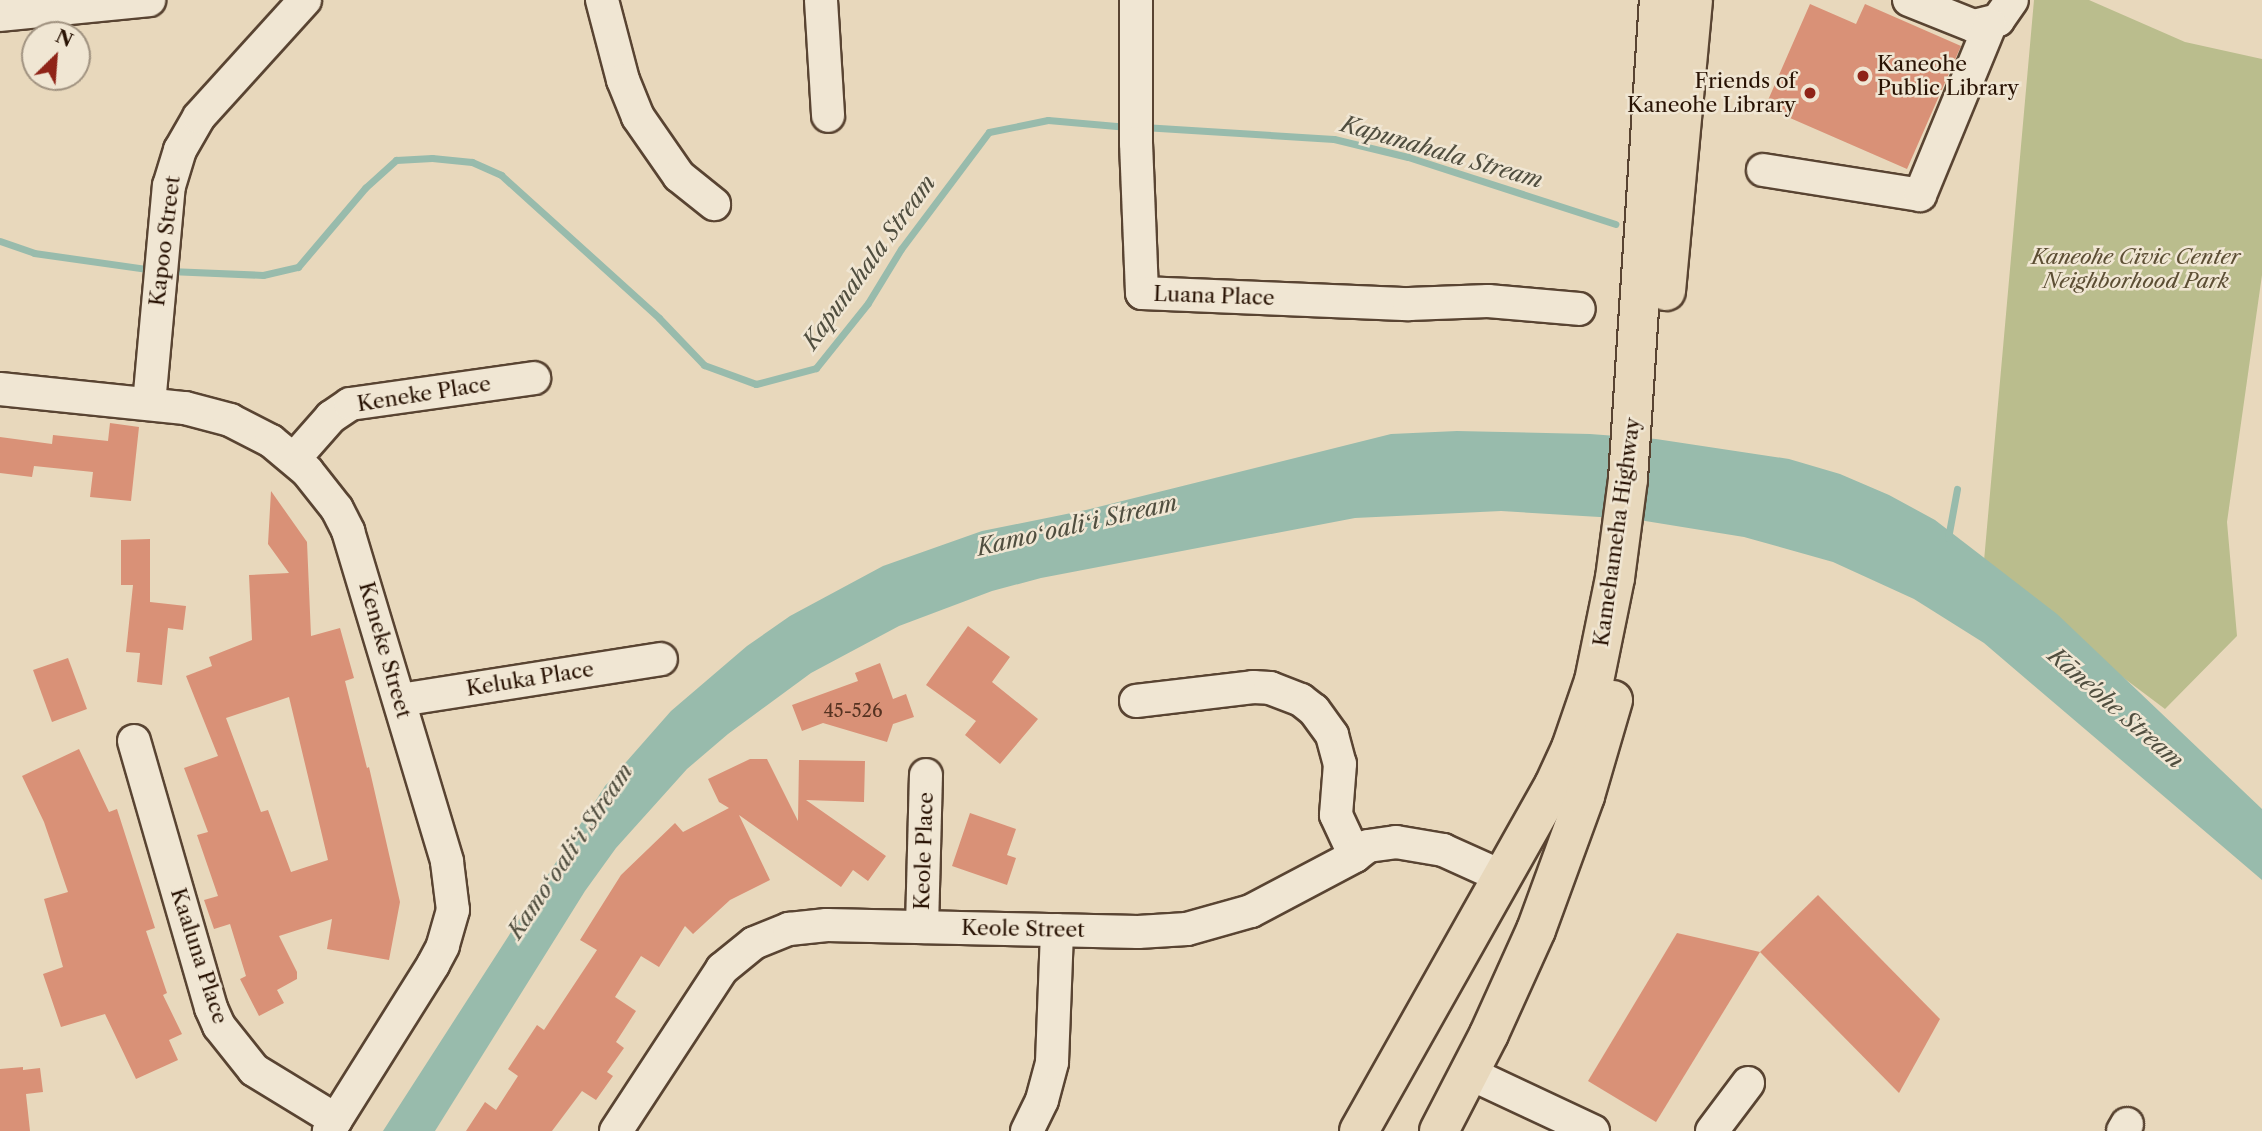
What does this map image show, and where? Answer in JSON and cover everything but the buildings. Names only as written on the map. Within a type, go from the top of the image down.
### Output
[{"type":"main road","name":"Kamehameha Highway","points":[[1643,424],[1659,0]]},
{"type":"main road","name":"Kamehameha Highway","points":[[1439,1131],[1469,1073],[1563,864],[1606,729],[1623,660],[1643,424],[1693,0]]},
{"type":"main road","name":"Kamehameha Highway","points":[[1359,1131],[1554,785],[1585,711],[1632,538]]},
{"type":"main road","points":[[1503,877],[1544,909]]},
{"type":"street","points":[[0,15],[69,5],[149,0]]},
{"type":"street","name":"Kapoo Street","points":[[149,404],[169,186],[189,134],[211,103],[305,0]]},
{"type":"street","points":[[602,0],[611,41],[638,117],[679,176],[714,204]]},
{"type":"street","points":[[821,0],[828,116]]},
{"type":"street","name":"Luana Place","points":[[1136,0],[1142,293],[1409,304],[1488,301],[1579,309]]},
{"type":"street","points":[[1909,0],[1966,24],[1990,24],[2005,14],[2012,0]]},
{"type":"street","points":[[1763,170],[1920,195],[1990,24]]},
{"type":"street","name":"Keneke Place","points":[[294,459],[331,416],[350,404],[534,378]]},
{"type":"street","name":"Keneke Street","points":[[0,389],[185,408],[230,420],[271,441],[294,459],[323,489],[348,531],[451,877],[450,926],[433,965],[332,1125]]},
{"type":"street","name":"Keluka Place","points":[[400,700],[661,659]]},
{"type":"street","points":[[1136,701],[1253,687],[1270,688],[1301,700],[1314,710],[1332,735],[1340,764],[1336,815],[1355,856]]},
{"type":"street","name":"Kaaluna Place","points":[[134,741],[211,1009],[219,1026],[254,1070],[332,1125]]},
{"type":"street","name":"Keole Place","points":[[922,927],[926,775]]},
{"type":"street","name":"Keole Street","points":[[616,1131],[709,986],[737,955],[771,935],[808,926],[1162,932],[1212,924],[1251,911],[1355,856],[1368,846],[1410,842],[1443,850],[1503,877]]},
{"type":"street","points":[[1027,1131],[1042,1100],[1052,1062],[1057,930]]},
{"type":"street","points":[[1469,1073],[1593,1131]]},
{"type":"street","points":[[1712,1131],[1748,1083]]},
{"type":"green space","name":"Kaneohe Civic Center Neighborhood Park","points":[[2034,0],[2089,0],[2185,42],[2262,59],[2262,275],[2227,522],[2237,636],[2165,709],[1983,572]]},
{"type":"water","points":[[1457,431],[1590,434],[1656,439],[1789,459],[1840,474],[1889,495],[1935,520],[2057,614],[2262,809],[2262,880],[1984,643],[1914,599],[1833,562],[1744,537],[1633,519],[1501,511],[1355,518],[1041,578],[992,591],[899,626],[811,673],[728,734],[687,769],[616,848],[585,891],[435,1131],[383,1131],[605,786],[671,711],[747,646],[790,616],[883,566],[982,531],[1086,510],[1391,434]]},
{"type":"waterway","name":"Kapunahala Stream","points":[[169,271],[263,275],[298,267],[365,188],[396,160],[432,158],[472,162],[501,175],[659,318],[704,365],[756,384],[816,368],[868,303],[901,249],[989,132],[1048,120],[1128,127]]},
{"type":"waterway","name":"Kapunahala Stream","points":[[1143,127],[1334,139],[1408,157],[1615,224]]},
{"type":"waterway","name":"Kapunahala Stream","points":[[0,241],[34,253],[153,270]]},
{"type":"waterway","name":"Kapunahala Stream","points":[[1948,538],[1957,489]]},
{"type":"place","name":"Kaneohe Public Library","points":[[1863,76]]},
{"type":"place","name":"Friends of Kaneohe Library","points":[[1810,93]]},
{"type":"water label","name":"Kamoʻoaliʻi Stream","points":[[1077,525]]},
{"type":"water label","name":"Kāne'ohe Stream","points":[[2116,708]]},
{"type":"water label","name":"Kamoʻoaliʻi Stream","points":[[570,851]]}]
